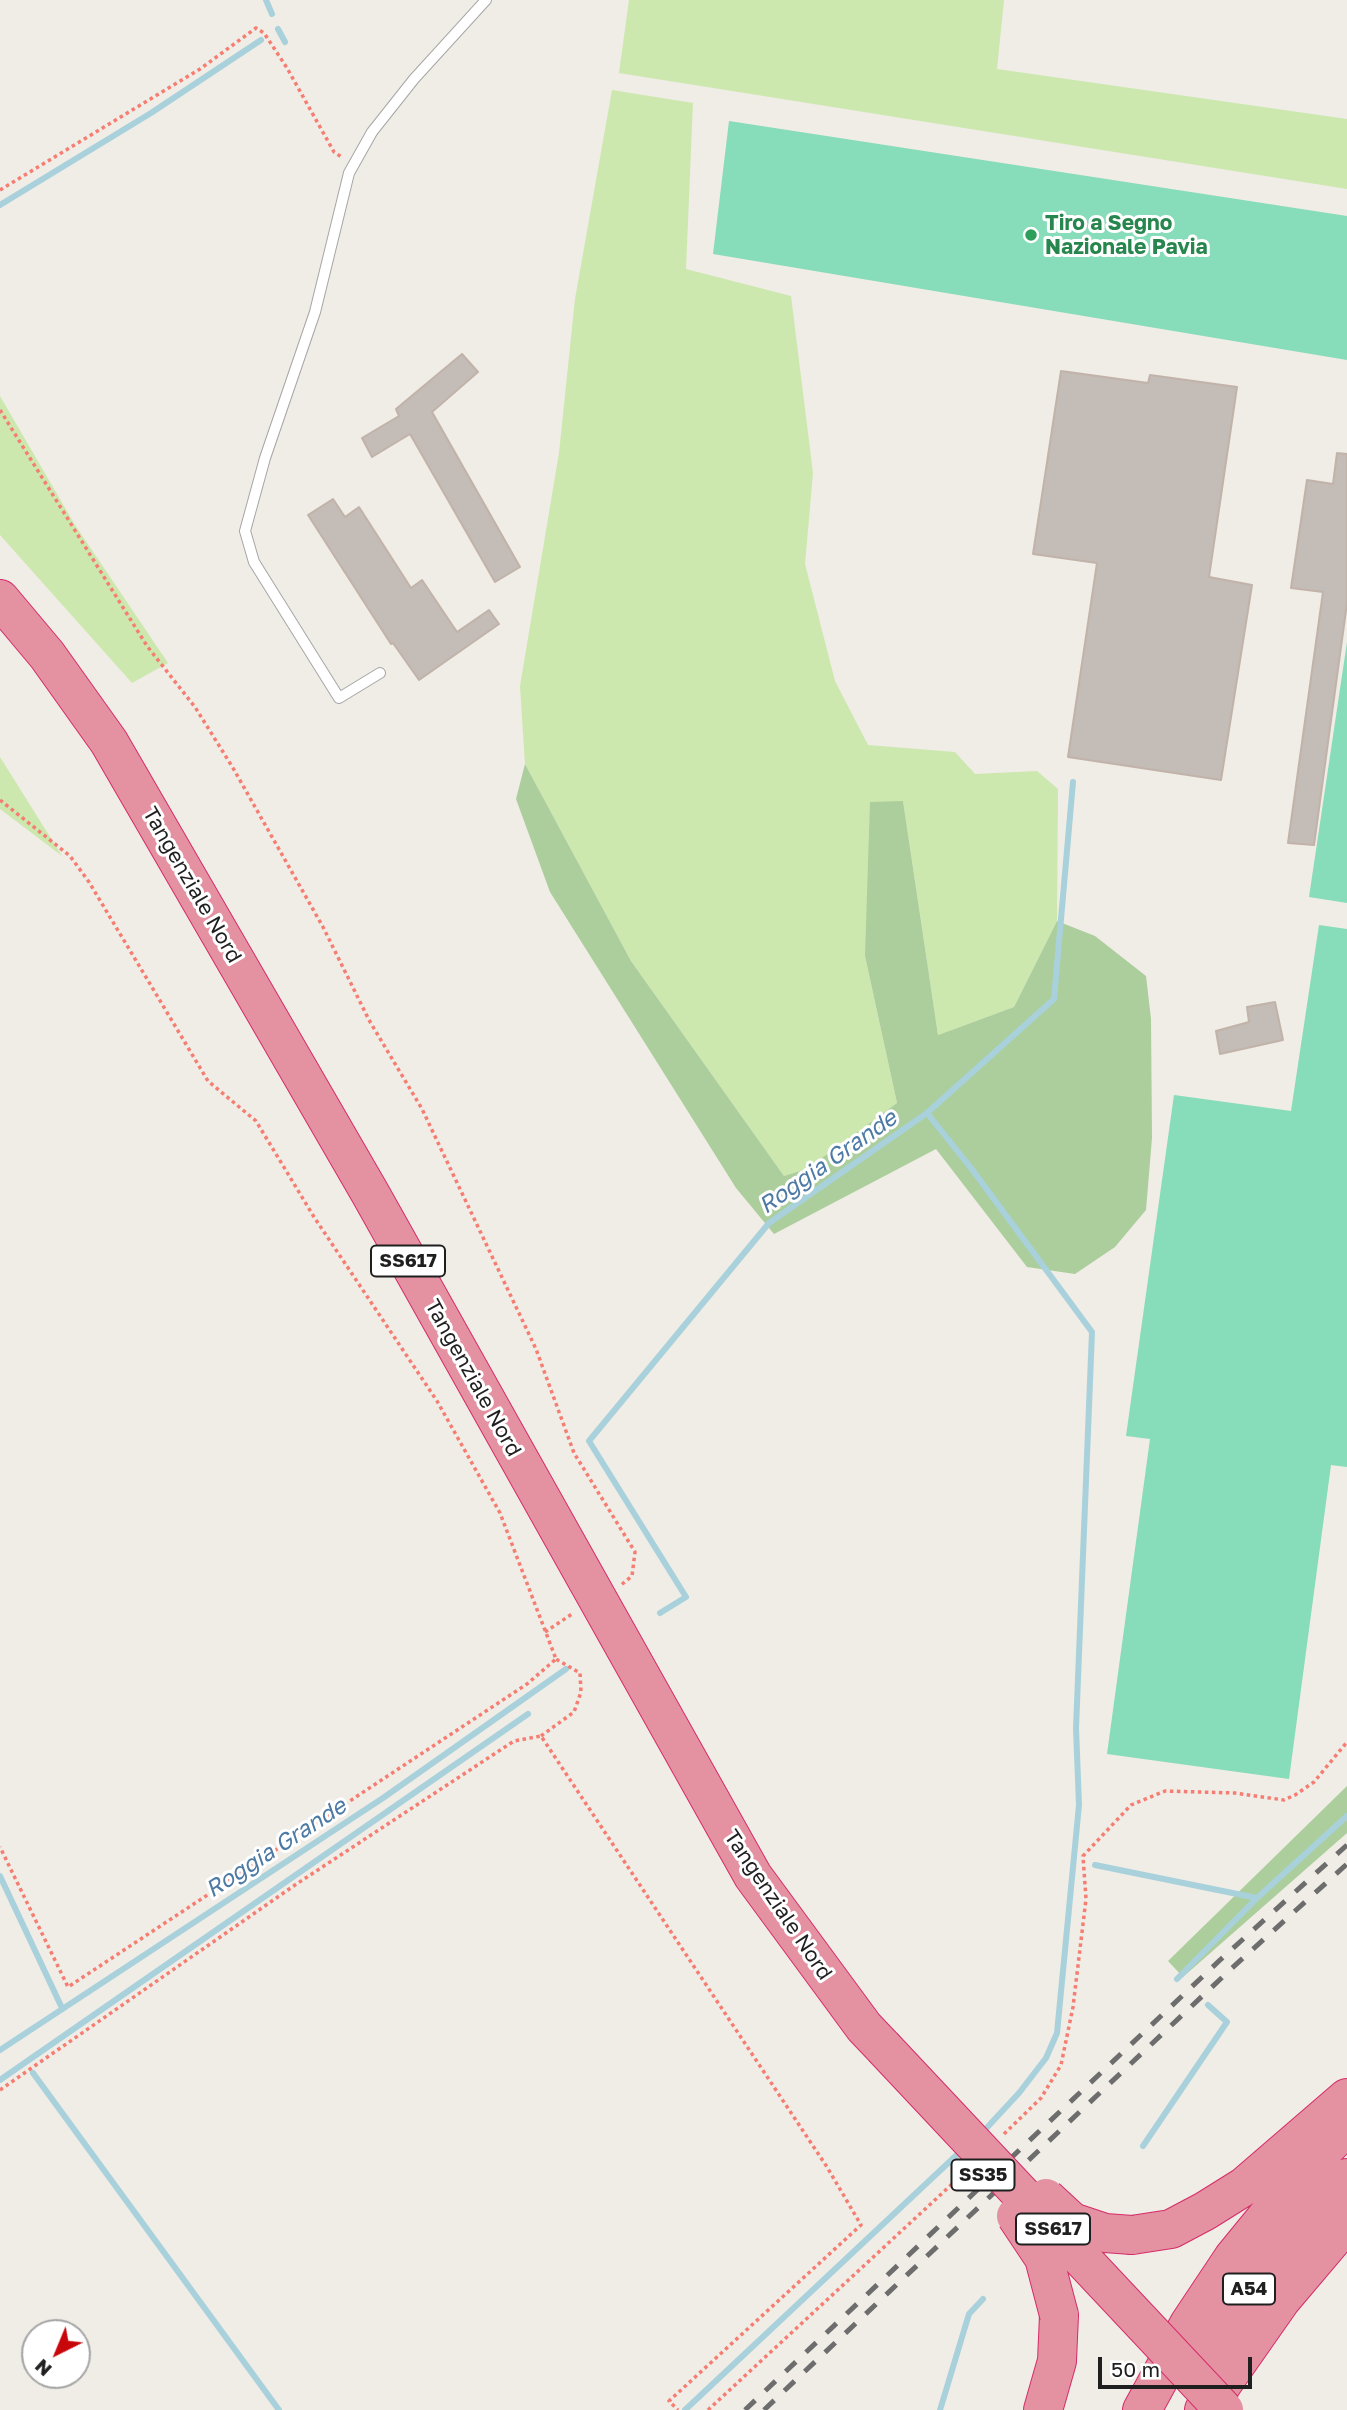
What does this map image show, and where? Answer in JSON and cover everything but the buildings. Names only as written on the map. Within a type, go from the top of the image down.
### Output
[{"type":"highway","name":"Tangenziale Nord","points":[[0,599],[47,655],[109,742],[370,1193],[753,1876],[873,2037]]},
{"type":"highway","points":[[873,2037],[1072,2222],[1105,2233],[1132,2235],[1171,2228],[1205,2211],[1245,2186],[1347,2098]]},
{"type":"highway","name":"SS35","points":[[873,2037],[1022,2223],[1044,2258],[1059,2315],[1057,2361],[1043,2410]]},
{"type":"highway","name":"SS617","points":[[873,2037],[1224,2410]]},
{"type":"highway","points":[[1142,2410],[1189,2324],[1233,2258],[1314,2159],[1347,2127]]},
{"type":"highway","name":"A54","points":[[1162,2410],[1223,2323],[1311,2212],[1347,2178]]},
{"type":"highway","name":"A54","points":[[1204,2410],[1281,2300],[1342,2231]]},
{"type":"lane","points":[[380,673],[339,698],[254,562],[245,531],[265,458],[315,312],[341,200],[353,165],[372,132],[414,79],[486,0]]},
{"type":"path","points":[[0,190],[200,69],[256,27],[264,33],[287,68],[334,152],[353,165]]},
{"type":"path","points":[[0,411],[147,646],[195,707],[233,768],[323,927],[369,1020],[422,1109],[536,1349],[574,1453],[635,1552],[632,1576],[614,1591]]},
{"type":"path","points":[[0,800],[70,856],[89,882],[208,1081],[256,1121],[314,1217],[450,1423],[500,1513],[556,1659],[580,1673],[581,1692],[574,1713],[541,1736],[514,1741],[295,1885],[0,2090]]},
{"type":"path","points":[[545,1632],[574,1613]]},
{"type":"path","points":[[0,1847],[68,1987],[414,1760],[527,1684],[556,1659]]},
{"type":"path","points":[[541,1736],[827,2167],[861,2225],[669,2401],[678,2410]]},
{"type":"path","points":[[995,2143],[1041,2098],[1061,2065],[1073,2007],[1086,1899],[1083,1856],[1131,1805],[1165,1791],[1235,1793],[1284,1800],[1314,1782],[1347,1742]]},
{"type":"path","points":[[708,2410],[967,2170]]},
{"type":"green space","points":[[629,0],[1004,0],[997,69],[1347,119],[1347,189],[619,73]]},
{"type":"green space","points":[[612,90],[693,103],[686,269],[791,296],[813,473],[805,564],[835,681],[868,745],[955,752],[975,774],[1037,771],[1058,789],[1057,921],[1014,1007],[938,1035],[903,801],[865,956],[897,1103],[807,1170],[784,1176],[631,961],[525,764],[520,686],[559,453],[575,299]]},
{"type":"green space","name":"Tiro a Segno Nazionale Pavia","points":[[729,121],[1347,216],[1347,360],[713,254]]},
{"type":"green space","points":[[0,396],[75,525],[168,663],[132,683],[0,535]]},
{"type":"green space","points":[[1347,642],[1347,903],[1309,897]]},
{"type":"green space","points":[[0,757],[62,856],[0,809]]},
{"type":"green space","points":[[525,764],[631,961],[784,1176],[807,1169],[897,1103],[865,956],[870,802],[903,801],[938,1035],[1014,1007],[1057,921],[1095,936],[1146,976],[1151,1019],[1152,1138],[1146,1210],[1115,1247],[1075,1274],[1027,1267],[936,1149],[774,1234],[736,1188],[550,892],[516,799]]},
{"type":"green space","points":[[1319,925],[1347,929],[1347,1467],[1331,1465],[1289,1779],[1107,1754],[1150,1439],[1126,1436],[1174,1095],[1291,1111]]},
{"type":"green space","points":[[1347,1786],[1347,1833],[1183,1977],[1168,1961]]},
{"type":"waterway","points":[[266,0],[272,14]]},
{"type":"waterway","points":[[278,29],[285,42]]},
{"type":"waterway","points":[[0,205],[151,113],[261,40]]},
{"type":"waterway","name":"Roggia Grande","points":[[660,1613],[686,1597],[589,1441],[769,1223],[927,1113],[1054,999],[1073,782]]},
{"type":"waterway","points":[[927,1113],[1092,1332],[1076,1728],[1079,1805],[1057,2033],[1046,2058],[1019,2093],[981,2134]]},
{"type":"waterway","name":"Roggia Grande","points":[[0,2050],[383,1798],[566,1669]]},
{"type":"waterway","points":[[0,2080],[528,1714]]},
{"type":"waterway","points":[[1177,1979],[1257,1898],[1347,1816]]},
{"type":"waterway","points":[[1095,1865],[1257,1898]]},
{"type":"waterway","points":[[0,1876],[62,2008]]},
{"type":"waterway","points":[[1143,2146],[1227,2022],[1208,2005]]},
{"type":"waterway","points":[[33,2073],[279,2410]]},
{"type":"waterway","points":[[685,2410],[962,2150]]},
{"type":"waterway","points":[[940,2410],[969,2314],[983,2299]]},
{"type":"railway","points":[[745,2410],[1220,1960],[1347,1845]]},
{"type":"railway","points":[[764,2410],[1231,1969],[1347,1864]]},
{"type":"place","name":"Tiro a Segno Nazionale Pavia","points":[[1031,235]]}]
